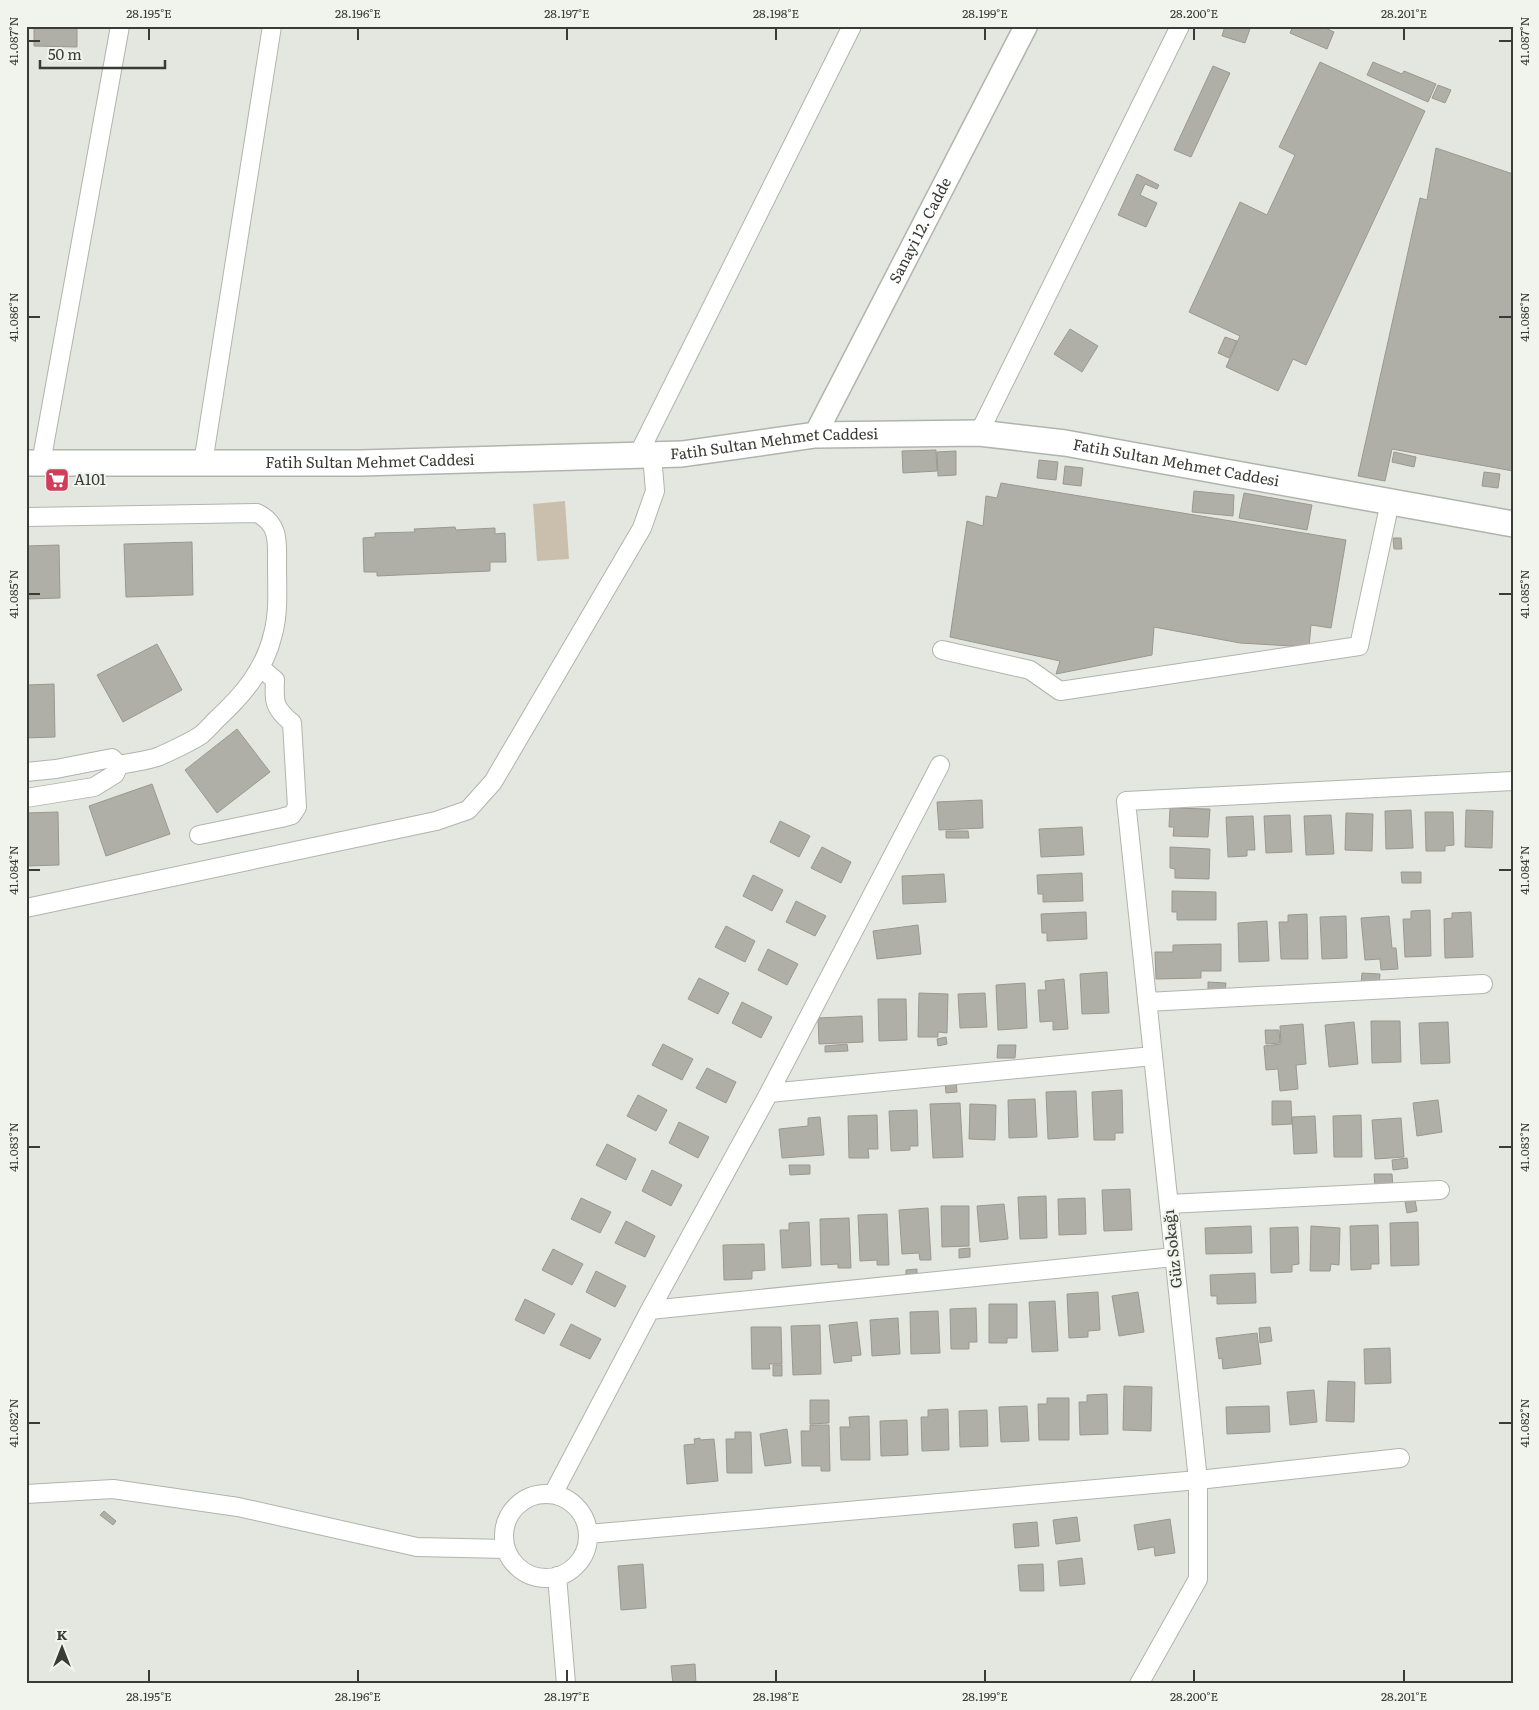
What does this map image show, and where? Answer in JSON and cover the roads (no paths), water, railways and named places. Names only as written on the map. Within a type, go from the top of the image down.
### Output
[{"type":"main road","name":"Fatih Sultan Mehmet Caddesi","points":[[34,463],[361,463],[682,454],[815,435],[979,433],[1065,443],[1513,524]]},
{"type":"street","points":[[34,463],[120,26]]},
{"type":"street","points":[[202,463],[272,26]]},
{"type":"street","points":[[26,908],[436,821],[468,810],[493,782],[642,528],[655,491],[645,455],[852,26]]},
{"type":"street","name":"Sanayi 12. Cadde","points":[[815,435],[1026,26]]},
{"type":"street","points":[[979,433],[1180,26]]},
{"type":"street","points":[[942,650],[1030,670],[1060,691],[1359,646],[1390,502]]},
{"type":"street","points":[[26,517],[257,513],[266,517],[273,526],[276,539],[276,617],[273,635],[254,680],[235,702],[200,735],[159,756],[119,765]]},
{"type":"street","points":[[199,835],[281,818],[292,814],[297,807],[292,723],[277,708],[274,696],[275,680],[260,667]]},
{"type":"street","points":[[26,772],[56,769],[112,758],[119,765]]},
{"type":"street","points":[[26,798],[94,788],[115,774],[119,765]]},
{"type":"street","points":[[553,1494],[650,1310],[769,1094],[940,765]]},
{"type":"street","name":"Güz Sokağı","points":[[1139,1684],[1198,1579],[1198,1480],[1126,801],[1513,781]]},
{"type":"street","points":[[1147,1002],[1483,984]]},
{"type":"street","points":[[769,1094],[1153,1056]]},
{"type":"street","points":[[1168,1204],[1440,1190]]},
{"type":"street","points":[[650,1310],[1174,1257]]},
{"type":"street","points":[[588,1534],[1198,1480],[1400,1458]]},
{"type":"street","points":[[26,1494],[112,1489],[238,1507],[417,1547],[506,1549]]},
{"type":"street","points":[[539,1494],[553,1494],[567,1499],[578,1508],[585,1520],[588,1534],[586,1548],[580,1561],[570,1570],[557,1576],[538,1576],[521,1569],[512,1560],[506,1549],[504,1535],[507,1521],[514,1508],[525,1499],[539,1494]]},
{"type":"street","points":[[557,1576],[566,1684]]},
{"type":"place","name":"A101","points":[[57,480]]}]
